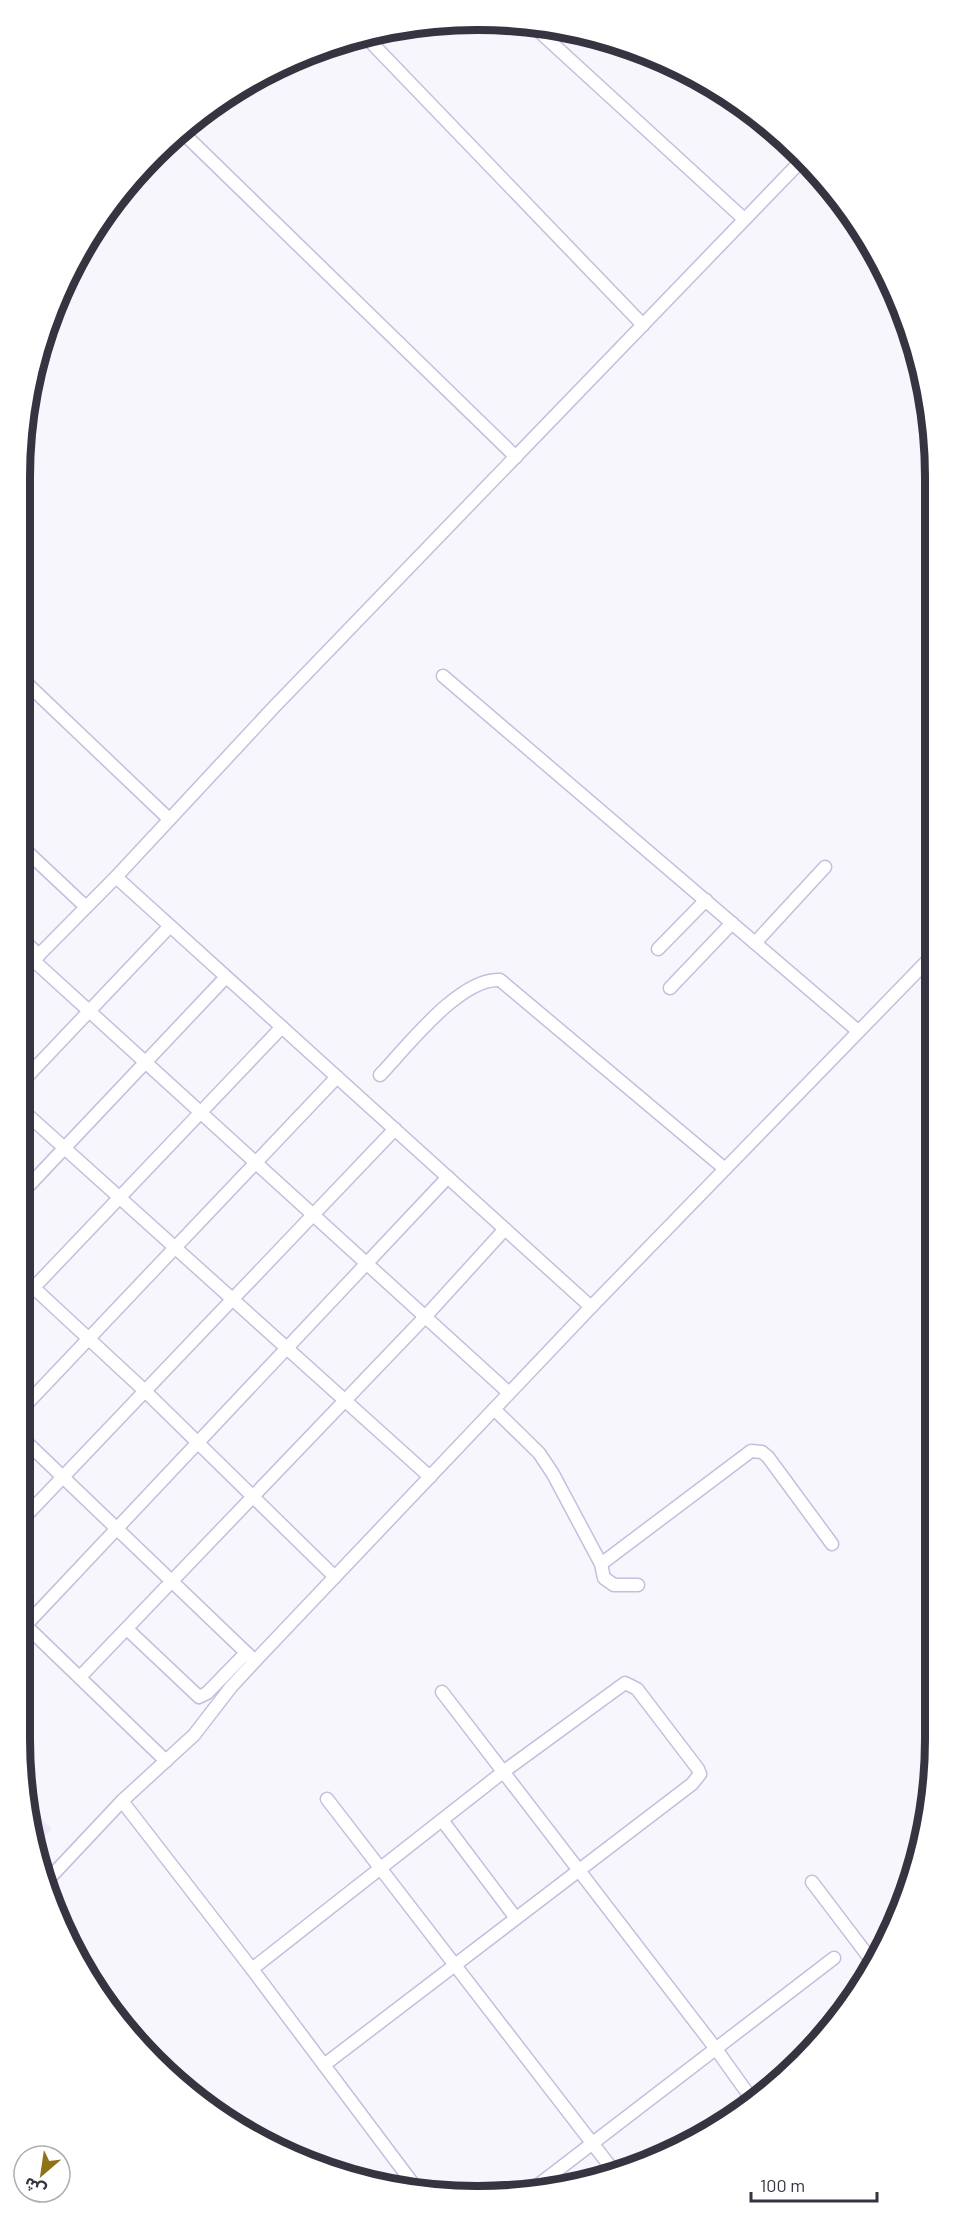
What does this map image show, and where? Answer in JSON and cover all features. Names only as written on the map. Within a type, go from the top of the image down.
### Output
[{"type":"street","points":[[543,35],[744,219]]},
{"type":"street","points":[[372,43],[643,325]]},
{"type":"street","points":[[187,137],[516,457]]},
{"type":"street","points":[[30,964],[797,165]]},
{"type":"street","points":[[443,676],[858,1031]]},
{"type":"street","points":[[30,687],[169,819]]},
{"type":"street","points":[[30,854],[86,907]]},
{"type":"street","points":[[755,943],[825,867]]},
{"type":"street","points":[[116,877],[591,1307]]},
{"type":"street","points":[[658,949],[706,900]]},
{"type":"street","points":[[670,988],[732,923]]},
{"type":"street","points":[[30,1073],[170,926]]},
{"type":"street","points":[[30,950],[89,1011],[509,1393]]},
{"type":"street","points":[[127,1629],[200,1697],[207,1694],[251,1657],[335,1577],[591,1307],[925,963]]},
{"type":"street","points":[[30,1184],[226,977]]},
{"type":"street","points":[[380,1075],[456,997],[476,986],[500,980],[725,1169]]},
{"type":"street","points":[[30,1291],[282,1027]]},
{"type":"street","points":[[30,1400],[87,1337],[176,1249],[338,1077]]},
{"type":"street","points":[[30,1117],[430,1477]]},
{"type":"street","points":[[30,1511],[395,1129]]},
{"type":"street","points":[[30,1615],[117,1530],[196,1442],[287,1349],[448,1177]]},
{"type":"street","points":[[80,1677],[425,1317],[505,1229]]},
{"type":"street","points":[[30,1285],[145,1391],[335,1577]]},
{"type":"street","points":[[494,1409],[527,1440],[543,1460],[601,1564],[602,1574],[609,1582],[620,1586],[638,1585]]},
{"type":"street","points":[[30,1446],[251,1657]]},
{"type":"street","points":[[601,1564],[751,1451],[757,1450],[768,1456],[832,1544]]},
{"type":"street","points":[[30,1630],[166,1761]]},
{"type":"street","points":[[52,1876],[122,1801],[194,1735],[251,1657]]},
{"type":"street","points":[[252,1969],[503,1772],[626,1683],[637,1689],[692,1760],[700,1774],[697,1779],[324,2065]]},
{"type":"street","points":[[442,1692],[749,2095]]},
{"type":"street","points":[[327,1799],[610,2166]]},
{"type":"street","points":[[122,1801],[411,2181]]},
{"type":"street","points":[[442,1820],[515,1917]]},
{"type":"street","points":[[812,1882],[868,1956]]},
{"type":"street","points":[[544,2181],[834,1958]]},
{"type":"shaded area","points":[[37,1815],[52,1829],[42,1839]]}]
